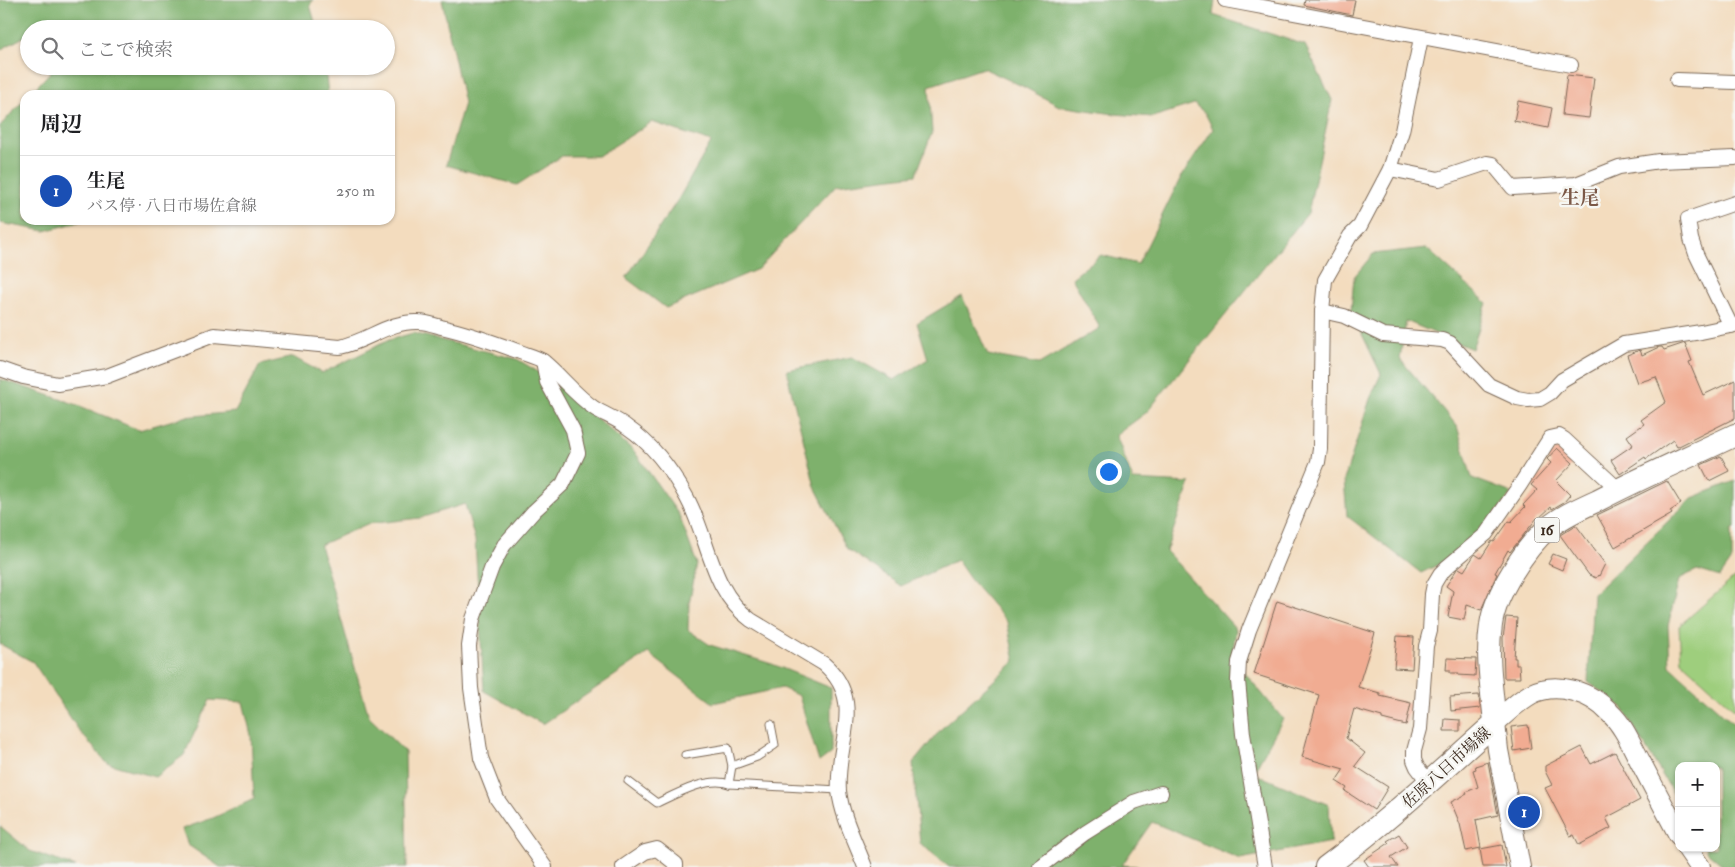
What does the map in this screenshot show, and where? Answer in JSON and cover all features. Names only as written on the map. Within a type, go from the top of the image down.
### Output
[{"type":"main road","name":"佐原八日市場線","points":[[1326,867],[1357,844],[1430,783],[1495,723],[1489,660],[1489,642],[1494,609],[1507,582],[1535,542],[1548,528],[1618,489],[1735,435]]},
{"type":"street","points":[[1225,0],[1571,65]]},
{"type":"street","points":[[1265,867],[1243,734],[1238,681],[1239,662],[1249,630],[1318,462],[1320,448],[1322,310],[1325,280],[1350,236],[1360,226],[1390,169],[1402,131],[1421,38]]},
{"type":"street","points":[[1677,80],[1735,82]]},
{"type":"street","points":[[1390,169],[1439,180],[1486,163],[1493,164],[1513,188],[1576,184],[1619,167],[1659,161],[1735,158]]},
{"type":"street","points":[[1322,310],[1344,316],[1383,335],[1442,340],[1450,343],[1489,386],[1518,398],[1528,400],[1540,398],[1550,393],[1562,380],[1624,344],[1702,332],[1733,325],[1696,254],[1691,239],[1688,219],[1735,203]]},
{"type":"street","points":[[0,369],[23,377],[58,384],[107,376],[214,334],[340,347],[350,345],[402,323],[419,322],[471,334],[542,360],[594,408],[627,426],[643,439],[678,482],[696,515],[716,572],[732,604],[751,620],[824,664],[834,673],[847,699],[839,790],[843,809],[865,867]]},
{"type":"street","points":[[542,360],[547,382],[573,430],[578,454],[563,484],[534,511],[504,545],[492,567],[473,619],[469,646],[471,688],[481,758],[497,799],[545,867]]},
{"type":"street","points":[[1430,783],[1417,767],[1414,760],[1414,751],[1420,729],[1432,594],[1434,584],[1440,574],[1486,534],[1550,438],[1559,436],[1564,439],[1618,489]]},
{"type":"street","points":[[1520,867],[1498,750],[1495,723],[1517,703],[1541,690],[1552,688],[1567,689],[1581,693],[1595,700],[1610,712],[1622,728],[1675,827]]},
{"type":"street","points":[[1040,867],[1093,828],[1134,802],[1161,793]]},
{"type":"street","points":[[623,867],[645,852],[657,849],[676,864],[676,867]]},
{"type":"street","points":[[1690,852],[1700,867]]},
{"type":"lane","points":[[732,766],[757,757],[775,744],[772,724]]},
{"type":"lane","points":[[685,755],[728,748],[732,766],[729,784]]},
{"type":"lane","points":[[628,781],[657,803],[688,788],[720,781],[729,784],[839,790]]},
{"type":"green space","points":[[0,0],[313,0],[310,5],[314,20],[20,20],[20,39],[0,50]]},
{"type":"green space","points":[[442,0],[1215,0],[1213,15],[1305,45],[1332,100],[1308,213],[1147,412],[1116,435],[1133,480],[1190,483],[1166,551],[1236,629],[1232,657],[1283,719],[1253,773],[1329,805],[1331,842],[1240,859],[1152,822],[1122,865],[1147,867],[949,867],[920,843],[913,763],[942,728],[1015,661],[1007,622],[970,579],[957,560],[901,586],[847,549],[815,487],[787,370],[852,357],[894,380],[928,359],[917,323],[962,296],[988,355],[1039,364],[1100,328],[1072,278],[1101,255],[1138,264],[1180,179],[1213,129],[1205,113],[1194,104],[1153,117],[1114,114],[1059,106],[983,68],[929,86],[932,132],[916,175],[836,185],[758,269],[666,308],[626,278],[679,198],[711,142],[652,122],[598,156],[562,156],[517,185],[446,165],[464,103]]},
{"type":"green space","points":[[48,75],[326,75],[327,90],[34,90]]},
{"type":"green space","points":[[20,104],[20,225],[67,225],[45,231],[0,223],[0,126]]},
{"type":"green space","points":[[1426,248],[1487,303],[1472,349],[1406,321],[1400,359],[1457,426],[1472,478],[1512,493],[1466,551],[1421,573],[1347,516],[1344,480],[1370,399],[1381,374],[1351,311],[1354,277],[1373,254]]},
{"type":"green space","points":[[413,333],[517,359],[558,384],[634,451],[679,515],[697,564],[689,603],[688,630],[710,645],[772,664],[831,688],[831,753],[819,762],[799,696],[782,688],[713,703],[648,653],[543,724],[484,691],[475,540],[465,504],[420,518],[367,524],[320,545],[369,717],[405,752],[407,867],[220,867],[188,845],[182,829],[213,818],[254,799],[251,735],[243,702],[210,700],[184,755],[155,777],[107,763],[80,732],[33,662],[0,644],[0,379],[75,404],[139,430],[184,417],[235,412],[260,365],[293,357],[322,373],[389,340]]},
{"type":"green space","points":[[1735,481],[1735,528],[1732,530],[1732,560],[1720,577],[1697,570],[1679,579],[1668,626],[1670,666],[1735,725],[1735,867],[1725,867],[1707,852],[1720,852],[1720,762],[1675,762],[1675,796],[1622,707],[1588,682],[1593,594],[1692,498]]},
{"type":"green space","points":[[1735,577],[1735,710],[1681,661],[1679,626]]},
{"type":"green space","points":[[0,826],[30,851],[76,867],[0,867]]},
{"type":"building","points":[[1305,0],[1355,0],[1352,15],[1304,5]]},
{"type":"building","points":[[1567,75],[1594,78],[1589,118],[1562,115]]},
{"type":"building","points":[[1518,101],[1552,108],[1548,128],[1514,121]]},
{"type":"building","points":[[1685,343],[1692,361],[1689,362],[1703,395],[1735,380],[1735,418],[1677,447],[1673,440],[1620,474],[1611,460],[1633,445],[1627,436],[1644,424],[1641,420],[1666,402],[1656,377],[1637,383],[1627,355],[1640,350],[1642,355],[1659,347],[1662,347],[1664,350]]},
{"type":"building","points":[[1557,448],[1573,463],[1556,481],[1570,495],[1564,502],[1552,509],[1551,507],[1537,518],[1510,552],[1508,550],[1495,573],[1497,574],[1481,610],[1467,605],[1464,620],[1448,617],[1453,591],[1446,586],[1457,569],[1459,568],[1464,571],[1475,554],[1481,558],[1509,521],[1511,522],[1525,507],[1523,505],[1537,490],[1531,485],[1551,463],[1547,459]]},
{"type":"building","points":[[1721,456],[1729,471],[1709,481],[1701,465]]},
{"type":"building","points":[[1667,481],[1681,504],[1670,511],[1672,514],[1615,547],[1597,515]]},
{"type":"building","points":[[1576,525],[1605,564],[1596,578],[1589,575],[1560,535]]},
{"type":"building","points":[[1553,554],[1566,559],[1562,570],[1548,564]]},
{"type":"building","points":[[1277,601],[1375,633],[1358,687],[1380,693],[1380,696],[1411,703],[1406,725],[1354,709],[1346,738],[1365,753],[1355,766],[1388,787],[1374,810],[1345,791],[1347,788],[1336,781],[1344,769],[1302,757],[1319,695],[1254,674]]},
{"type":"building","points":[[1506,617],[1517,618],[1514,658],[1516,658],[1516,665],[1519,665],[1520,678],[1504,678],[1503,638]]},
{"type":"building","points":[[1397,636],[1414,637],[1412,669],[1394,668]]},
{"type":"building","points":[[1447,658],[1476,659],[1475,676],[1450,673],[1450,670],[1446,670]]},
{"type":"building","points":[[1479,695],[1480,708],[1451,711],[1450,697]]},
{"type":"building","points":[[1445,719],[1460,720],[1460,731],[1444,731]]},
{"type":"building","points":[[1528,725],[1531,748],[1514,751],[1511,727]]},
{"type":"building","points":[[1582,747],[1591,764],[1615,752],[1640,800],[1606,818],[1611,828],[1579,845],[1574,835],[1570,836],[1545,788],[1552,785],[1545,771],[1545,766]]},
{"type":"building","points":[[1488,762],[1498,815],[1476,820],[1481,848],[1466,851],[1460,824],[1451,802],[1478,787],[1473,770],[1476,769],[1475,766]]},
{"type":"building","points":[[1399,834],[1407,847],[1391,857],[1398,867],[1369,867],[1364,860],[1389,843],[1387,841]]},
{"type":"building","points":[[1502,845],[1506,867],[1483,867],[1480,849]]},
{"type":"place","name":"生尾","points":[[1524,812]]},
{"type":"district","name":"生尾","points":[[1580,197]]}]
